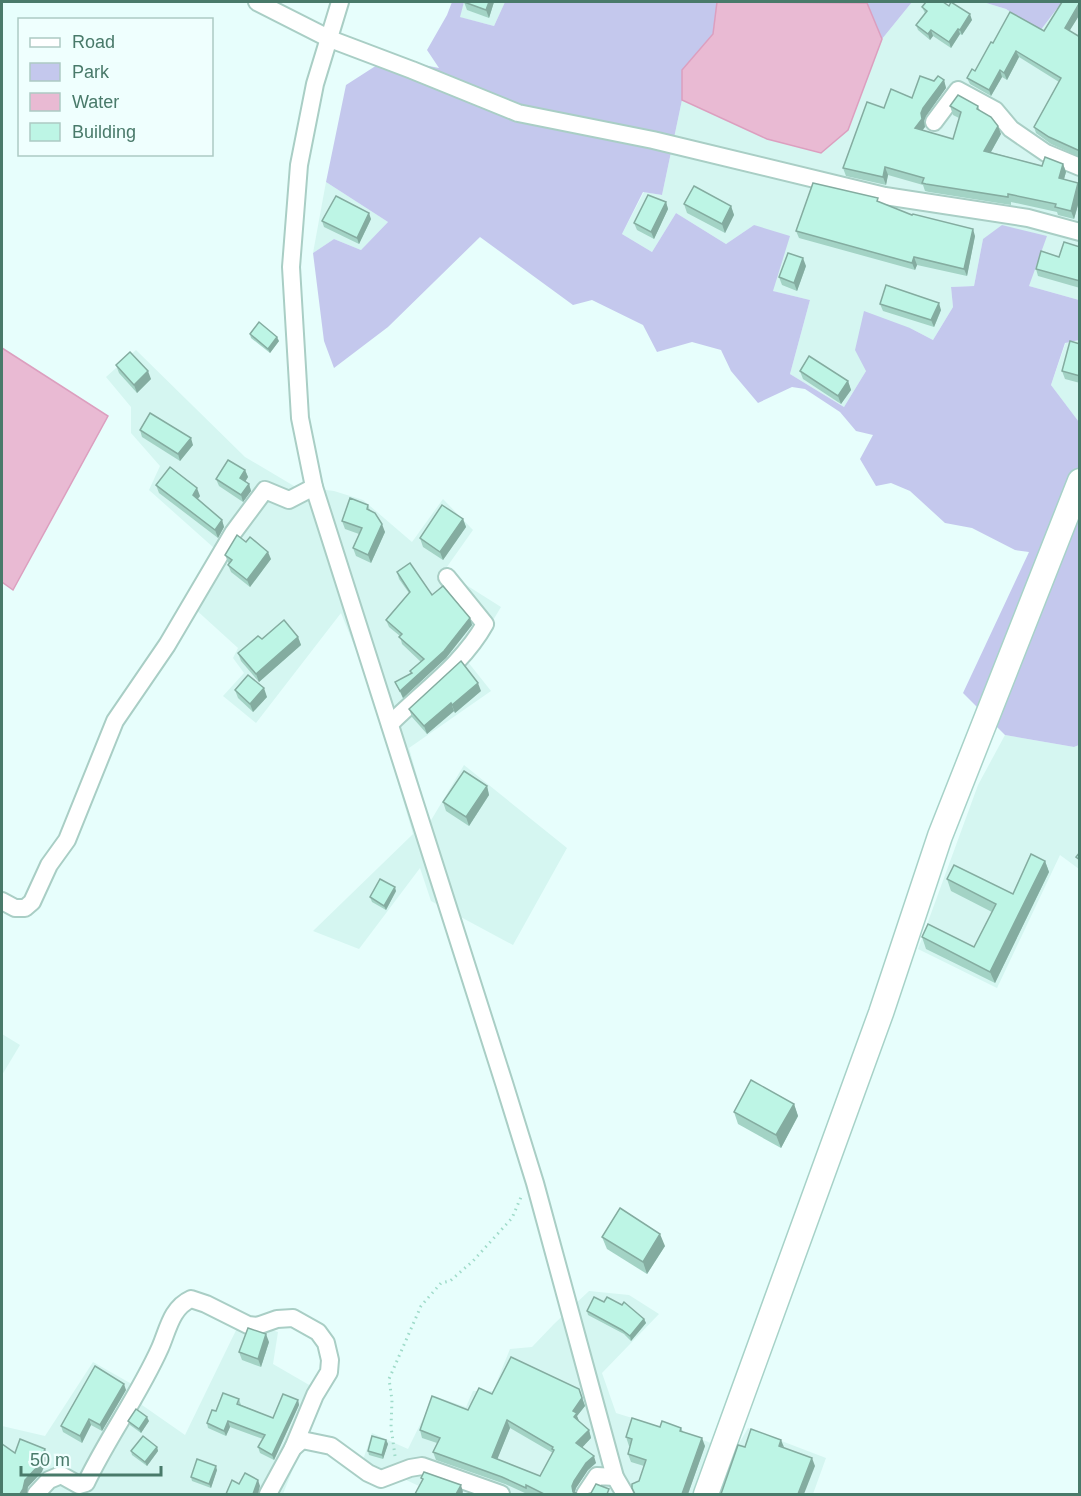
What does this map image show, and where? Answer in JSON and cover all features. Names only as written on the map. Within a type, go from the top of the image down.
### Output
[{"type":"main road","points":[[706,1494],[881,1013],[940,836],[1080,481]]},
{"type":"street","points":[[257,2],[330,39],[518,113],[664,142],[885,196],[1028,218],[1080,232]]},
{"type":"street","points":[[340,2],[315,84],[299,165],[291,267],[300,418],[314,487],[535,1183],[615,1477],[625,1494]]},
{"type":"street","points":[[934,122],[958,90],[995,110],[1011,129],[1046,153],[1080,167]]},
{"type":"street","points":[[2,901],[15,908],[25,908],[32,902],[49,865],[67,840],[115,721],[167,645],[233,533],[265,490],[289,500],[314,487]]},
{"type":"street","points":[[390,724],[456,664],[485,624],[447,577]]},
{"type":"street","points":[[36,1494],[49,1480],[61,1475],[79,1485],[86,1483],[159,1349],[173,1314],[181,1303],[191,1299],[248,1325],[258,1326],[277,1319],[293,1318],[318,1332],[326,1343],[330,1360],[329,1372],[315,1395],[293,1448],[268,1494]]},
{"type":"street","points":[[293,1448],[302,1440],[331,1446],[368,1473],[381,1479],[422,1466],[498,1494]]},
{"type":"street","points":[[585,1494],[597,1476],[615,1477]]},
{"type":"path","points":[[399,1473],[391,1427],[392,1400],[389,1379],[401,1348],[421,1306],[433,1290],[441,1283],[450,1281],[473,1261],[512,1218],[522,1196],[535,1183]]},
{"type":"shaded area","points":[[464,2],[505,2],[494,26],[459,17]]},
{"type":"shaded area","points":[[912,2],[983,2],[1006,9],[1040,31],[1062,2],[1079,2],[1079,300],[1029,286],[983,239],[974,286],[951,287],[953,307],[933,340],[910,328],[866,371],[844,407],[790,374],[810,300],[772,291],[754,225],[726,244],[676,213],[652,252],[622,234],[644,192],[662,195],[682,100],[767,139],[848,130],[882,39]]},
{"type":"shaded area","points":[[326,182],[388,222],[361,250],[334,239],[313,253]]},
{"type":"shaded area","points":[[1079,340],[1079,422],[1051,385],[1066,342]]},
{"type":"shaded area","points":[[136,350],[245,457],[294,486],[334,491],[363,500],[412,542],[443,499],[473,530],[444,571],[501,607],[468,662],[491,691],[409,748],[430,822],[464,765],[567,848],[513,945],[431,901],[420,868],[359,949],[313,931],[413,834],[367,677],[341,613],[256,723],[223,696],[244,673],[233,658],[238,648],[194,608],[214,548],[149,490],[160,466],[131,433],[131,407],[106,377]]},
{"type":"shaded area","points":[[1005,735],[1074,747],[1079,745],[1079,869],[1060,855],[997,988],[918,949],[978,785]]},
{"type":"shaded area","points":[[2,1034],[20,1045],[2,1075]]},
{"type":"shaded area","points":[[589,1291],[629,1295],[659,1314],[602,1373],[616,1413],[706,1441],[733,1454],[748,1428],[826,1458],[813,1494],[417,1494],[419,1486],[363,1460],[372,1433],[408,1449],[434,1396],[466,1407],[473,1391],[493,1391],[510,1349],[532,1347]]},
{"type":"shaded area","points":[[241,1320],[278,1332],[273,1364],[323,1393],[283,1494],[2,1494],[2,1426],[45,1436],[93,1362],[144,1391],[142,1405],[185,1435]]},
{"type":"green space","points":[[452,2],[464,2],[460,17],[494,26],[505,2],[717,2],[713,34],[682,70],[682,100],[662,195],[643,192],[622,234],[652,252],[676,213],[726,244],[754,225],[790,236],[773,291],[810,300],[790,374],[844,407],[866,371],[855,350],[864,311],[910,328],[933,340],[953,307],[951,287],[974,286],[983,239],[1002,225],[1047,236],[1029,286],[1079,300],[1079,340],[1065,343],[1051,385],[1079,422],[1079,745],[1074,747],[1005,735],[963,693],[1029,552],[1015,550],[972,528],[945,523],[910,491],[891,483],[876,486],[860,459],[873,435],[856,431],[840,412],[805,389],[792,387],[758,403],[731,371],[721,350],[692,342],[657,352],[643,325],[592,300],[573,305],[480,237],[388,327],[334,368],[324,341],[313,253],[334,239],[361,250],[388,222],[326,182],[346,85],[388,58],[439,68],[427,50]]},
{"type":"green space","points":[[862,2],[912,2],[882,39],[867,3]]},
{"type":"green space","points":[[983,2],[1062,2],[1040,31],[1006,9]]},
{"type":"water","points":[[717,2],[867,3],[882,39],[848,130],[821,153],[767,139],[682,100],[682,70],[713,34]]},
{"type":"water","points":[[2,348],[108,416],[13,590],[2,582]]},
{"type":"building","points":[[464,2],[489,2],[486,10]]},
{"type":"building","points":[[926,2],[943,2],[949,6],[951,2],[970,14],[949,42],[931,30],[928,34],[916,25],[927,11],[922,7]]},
{"type":"building","points":[[1062,2],[1080,2],[1065,28],[1080,37],[1080,151],[1049,137],[1034,127],[1061,78],[1016,51],[1004,73],[1000,70],[989,90],[967,78],[972,69],[975,71],[1010,12],[1044,31]]},
{"type":"building","points":[[920,76],[934,81],[938,76],[944,80],[923,108],[922,119],[915,128],[953,139],[961,112],[950,106],[958,95],[978,106],[977,109],[991,117],[998,126],[984,151],[1042,166],[1045,157],[1063,164],[1059,178],[1078,183],[1071,211],[1055,207],[1056,204],[1008,194],[1008,197],[926,184],[922,183],[924,178],[885,167],[883,177],[843,168],[867,102],[884,108],[891,89],[912,98]]},
{"type":"building","points":[[813,183],[878,198],[877,201],[912,215],[973,229],[964,269],[914,257],[912,263],[796,231]]},
{"type":"building","points":[[694,186],[731,206],[722,224],[684,204]]},
{"type":"building","points":[[648,195],[666,202],[651,232],[634,223]]},
{"type":"building","points":[[336,196],[369,213],[357,238],[322,221]]},
{"type":"building","points":[[1064,242],[1080,247],[1080,281],[1036,269],[1041,251],[1059,257]]},
{"type":"building","points":[[788,253],[803,258],[794,283],[779,277]]},
{"type":"building","points":[[886,285],[939,303],[931,320],[880,304]]},
{"type":"building","points":[[259,322],[277,337],[268,349],[250,334]]},
{"type":"building","points":[[1070,341],[1080,344],[1080,376],[1062,371]]},
{"type":"building","points":[[130,352],[148,371],[134,385],[116,365]]},
{"type":"building","points":[[809,356],[848,381],[838,396],[800,371]]},
{"type":"building","points":[[150,413],[191,438],[178,454],[140,430]]},
{"type":"building","points":[[228,460],[245,470],[240,478],[249,484],[241,495],[216,479]]},
{"type":"building","points":[[170,467],[197,488],[193,495],[222,520],[215,530],[156,485]]},
{"type":"building","points":[[350,498],[368,505],[367,509],[375,513],[382,524],[368,555],[353,548],[362,528],[342,521]]},
{"type":"building","points":[[442,505],[463,519],[440,552],[420,538]]},
{"type":"building","points":[[237,535],[246,542],[250,537],[268,552],[247,580],[228,565],[232,560],[225,555]]},
{"type":"building","points":[[410,563],[432,595],[443,586],[470,618],[444,651],[400,691],[395,682],[412,673],[410,671],[424,659],[399,637],[402,634],[386,620],[410,592],[397,572]]},
{"type":"building","points":[[284,620],[298,637],[256,674],[238,653],[258,636],[262,639]]},
{"type":"building","points":[[461,661],[478,683],[424,726],[409,709]]},
{"type":"building","points":[[248,675],[264,688],[250,704],[235,690]]},
{"type":"building","points":[[464,771],[487,786],[466,817],[443,802]]},
{"type":"building","points":[[1031,854],[1045,861],[990,972],[922,937],[928,924],[974,947],[996,904],[947,879],[954,865],[1013,894]]},
{"type":"building","points":[[380,879],[395,887],[384,906],[370,897]]},
{"type":"building","points":[[751,1080],[794,1104],[776,1135],[734,1112]]},
{"type":"building","points":[[620,1208],[660,1234],[643,1262],[602,1237]]},
{"type":"building","points":[[594,1297],[604,1302],[607,1297],[622,1305],[624,1302],[644,1319],[630,1336],[587,1311]]},
{"type":"building","points":[[248,1328],[266,1334],[258,1359],[239,1352]]},
{"type":"building","points":[[511,1357],[579,1389],[582,1398],[573,1411],[577,1413],[574,1417],[589,1430],[576,1443],[594,1456],[586,1463],[574,1481],[573,1492],[578,1494],[544,1494],[526,1485],[526,1488],[433,1452],[440,1438],[420,1430],[432,1396],[468,1410],[479,1388],[492,1394]],"holes":[[[507,1420],[553,1447],[554,1450],[540,1476],[492,1457]]]},
{"type":"building","points":[[95,1366],[124,1384],[100,1425],[89,1419],[80,1436],[61,1426]]},
{"type":"building","points":[[223,1393],[239,1399],[237,1404],[273,1418],[283,1394],[298,1400],[272,1455],[258,1447],[265,1435],[228,1421],[224,1431],[207,1423],[212,1410],[216,1411]]},
{"type":"building","points":[[136,1409],[147,1417],[139,1429],[128,1421]]},
{"type":"building","points":[[632,1418],[660,1427],[662,1421],[681,1428],[680,1431],[702,1438],[682,1494],[635,1494],[632,1484],[639,1481],[646,1460],[628,1454],[632,1439],[626,1437]]},
{"type":"building","points":[[751,1429],[781,1440],[779,1446],[812,1458],[798,1494],[721,1494],[738,1445],[745,1447]]},
{"type":"building","points":[[143,1436],[157,1447],[145,1462],[131,1451]]},
{"type":"building","points":[[372,1436],[386,1440],[382,1455],[368,1451]]},
{"type":"building","points":[[20,1439],[45,1449],[39,1465],[25,1480],[20,1494],[2,1494],[2,1444],[15,1453]]},
{"type":"building","points":[[197,1459],[216,1466],[209,1484],[191,1477]]},
{"type":"building","points":[[424,1472],[461,1485],[456,1494],[415,1494]]},
{"type":"building","points":[[245,1473],[258,1480],[253,1494],[226,1494],[232,1480],[239,1484]]},
{"type":"building","points":[[596,1484],[609,1489],[607,1494],[587,1494],[591,1493]]}]
